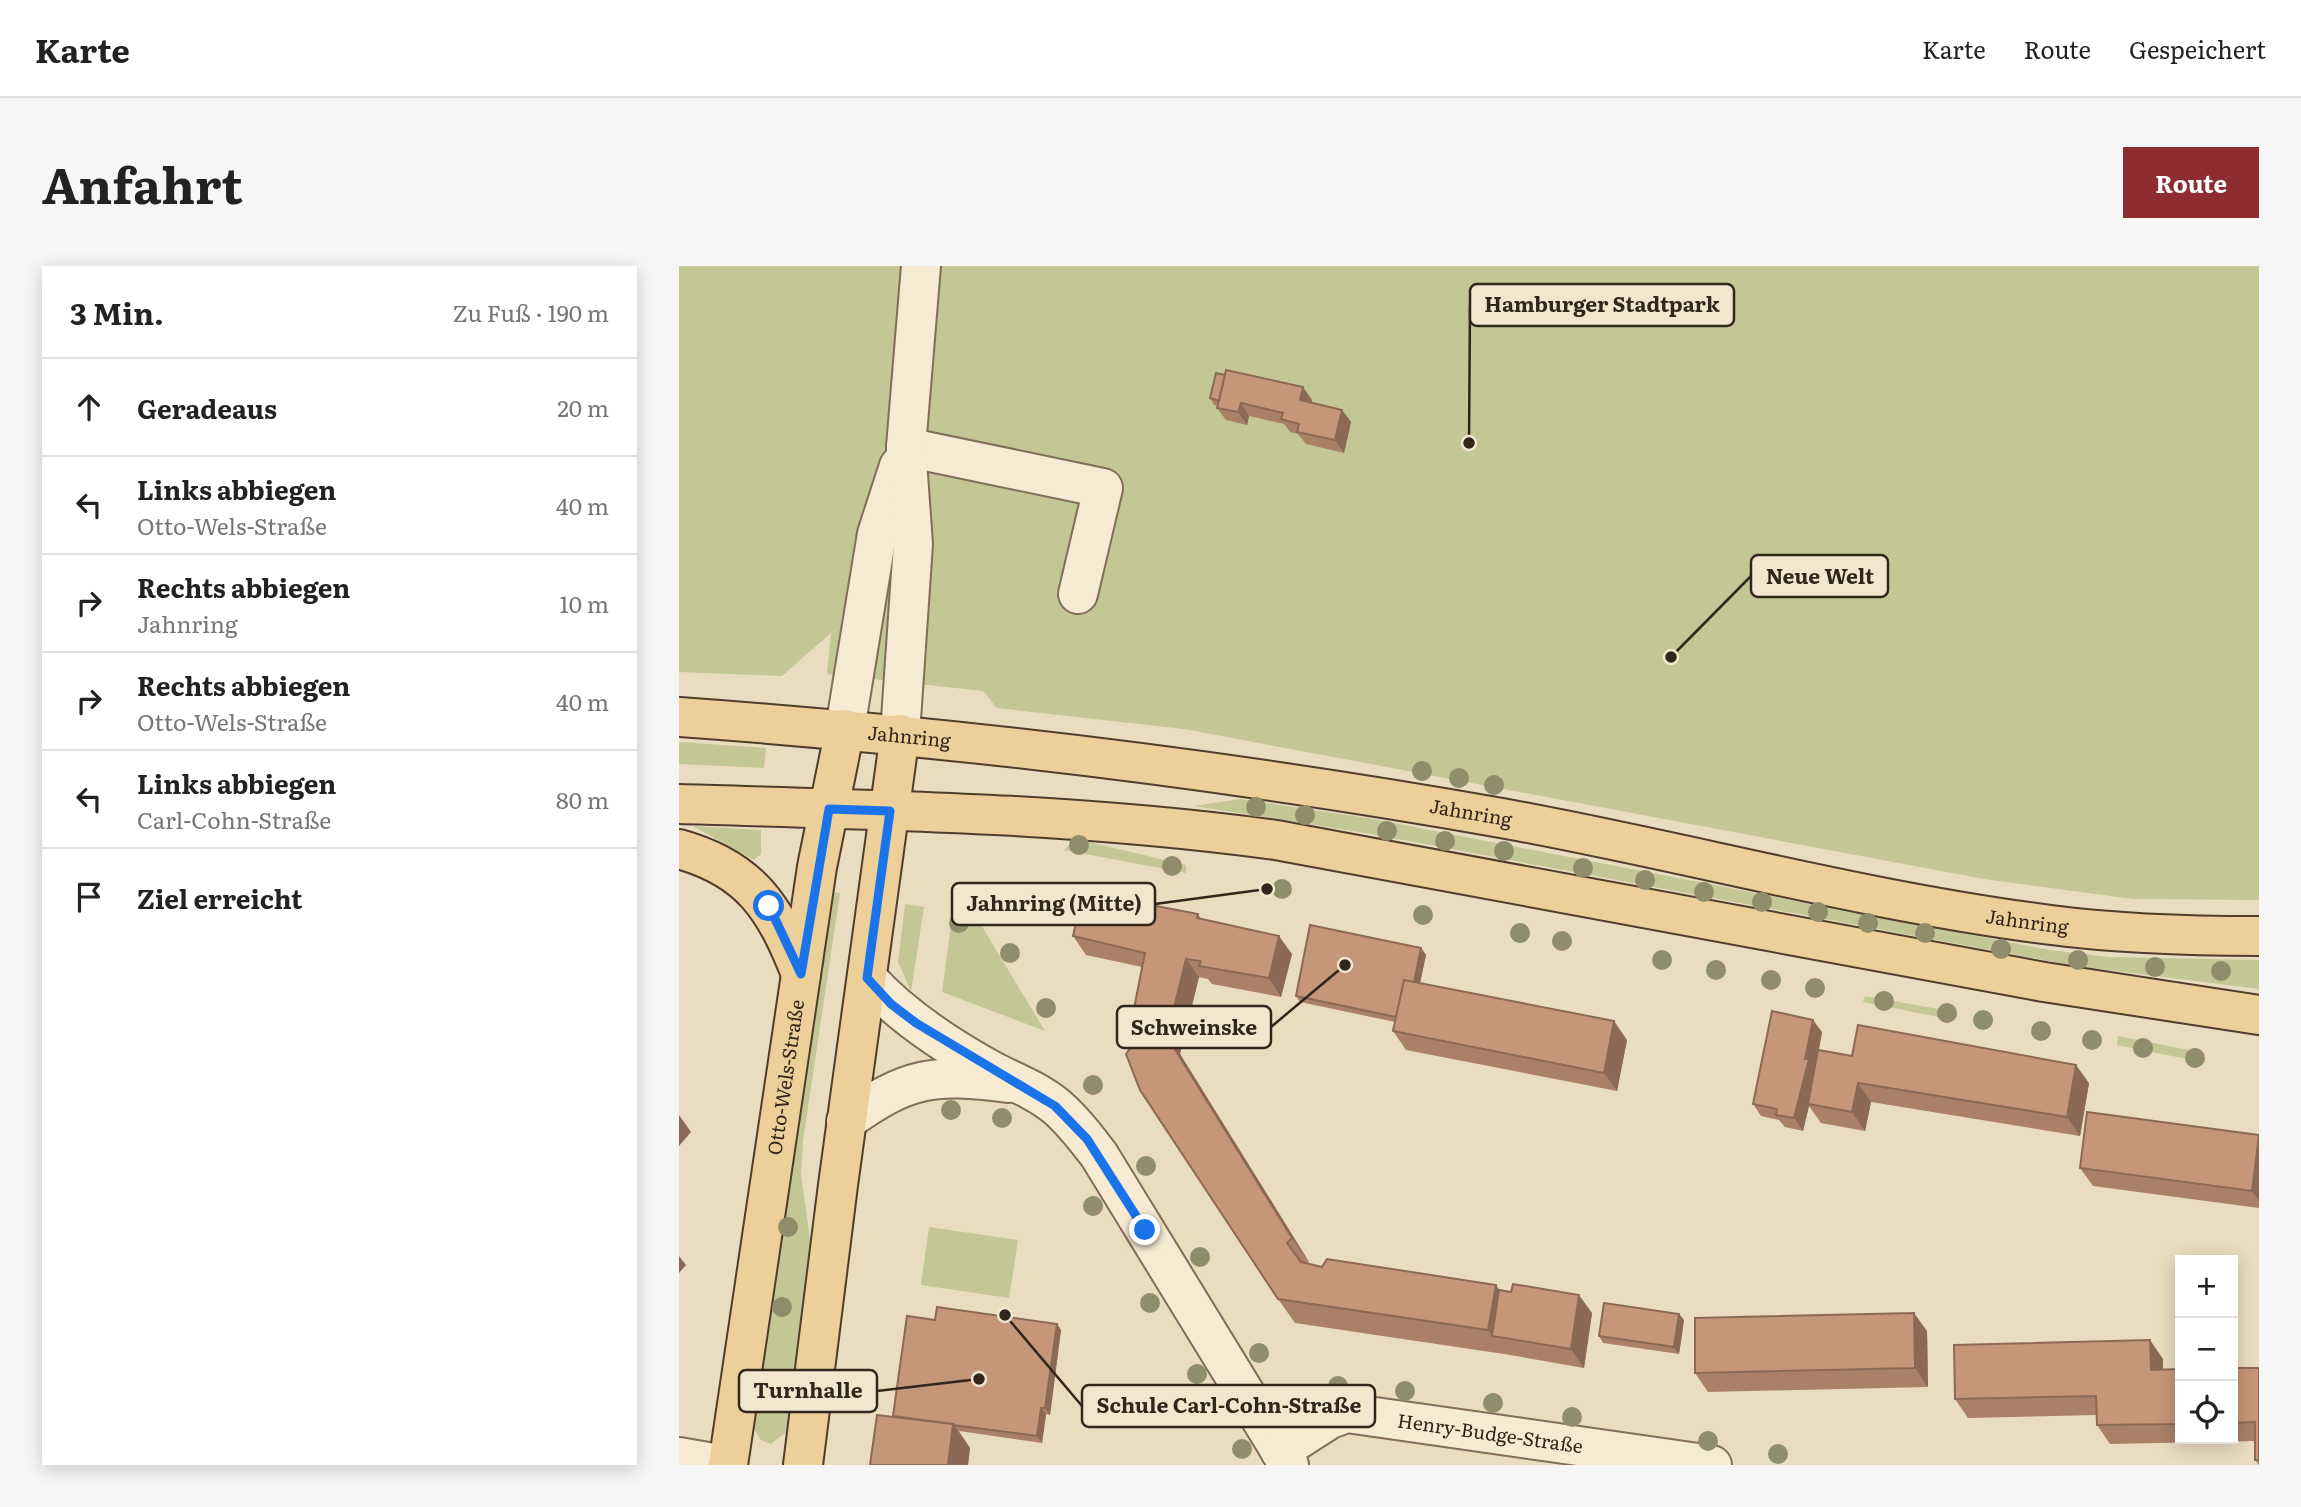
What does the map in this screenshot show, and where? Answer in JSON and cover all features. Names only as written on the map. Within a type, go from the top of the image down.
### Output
[{"type":"main road","name":"Jahnring","points":[[679,717],[996,743],[1225,773],[1482,815],[2005,919],[2113,932],[2259,936]]},
{"type":"main road","name":"Otto-Wels-Straße","points":[[727,1465],[801,974],[845,729]]},
{"type":"main road","name":"Otto-Wels-Straße","points":[[803,1465],[846,1121],[900,734]]},
{"type":"main road","points":[[679,804],[1131,822],[1276,840],[2044,982],[2259,1015]]},
{"type":"main road","points":[[679,849],[720,864],[748,883],[769,906],[801,974]]},
{"type":"street","name":"Otto-Wels-Straße","points":[[900,734],[913,544],[906,447],[922,266]]},
{"type":"street","name":"Otto-Wels-Straße","points":[[845,729],[877,534],[906,447]]},
{"type":"street","points":[[906,447],[1103,488],[1078,594]]},
{"type":"street","points":[[867,978],[891,1004],[916,1023],[1055,1106],[1087,1139],[1285,1458]]},
{"type":"street","points":[[846,1121],[884,1094],[905,1084],[941,1079],[1021,1084]]},
{"type":"street","name":"Henry-Budge-Straße","points":[[1285,1458],[1330,1419],[1347,1413],[1712,1465]]},
{"type":"street","points":[[679,1457],[727,1465]]},
{"type":"green space","points":[[679,266],[2259,266],[2259,900],[2133,899],[1984,879],[1184,729],[997,708],[983,691],[827,674],[831,633],[782,676],[679,672]]},
{"type":"green space","points":[[679,742],[766,748],[764,768],[679,764]]},
{"type":"green space","points":[[1240,799],[1368,818],[2049,950],[2110,957],[2259,960],[2259,989],[2076,966],[1371,834],[1194,806]]},
{"type":"green space","points":[[693,826],[761,830],[761,854],[754,860]]},
{"type":"green space","points":[[1076,839],[1186,865],[1186,873],[1064,850]]},
{"type":"green space","points":[[830,892],[840,893],[803,1141],[801,1175],[812,1252],[790,1429],[771,1444],[761,1440],[753,1427]]},
{"type":"green space","points":[[954,903],[974,913],[1045,1031],[942,992]]},
{"type":"green space","points":[[905,904],[924,907],[911,991],[898,962]]},
{"type":"green space","points":[[1865,996],[1950,1011],[1948,1019],[1863,1002]]},
{"type":"green space","points":[[2118,1036],[2199,1052],[2197,1061],[2117,1045]]},
{"type":"green space","points":[[929,1227],[1018,1240],[1009,1298],[921,1285]]},
{"type":"building","points":[[1226,370],[1303,387],[1300,400],[1342,410],[1335,440],[1297,432],[1299,424],[1281,419],[1283,413],[1241,403],[1238,412],[1217,408]]},
{"type":"building","points":[[1216,373],[1225,375],[1219,401],[1210,398]]},
{"type":"building","points":[[1083,892],[1198,914],[1197,918],[1279,936],[1269,978],[1199,966],[1201,961],[1186,959],[1167,1036],[1163,1030],[1130,1049],[1127,1044],[1145,953],[1073,936]]},
{"type":"building","points":[[1310,925],[1421,948],[1414,982],[1404,980],[1396,1017],[1296,996]]},
{"type":"building","points":[[1404,980],[1614,1021],[1604,1073],[1393,1031]]},
{"type":"building","points":[[1772,1011],[1813,1020],[1805,1059],[1809,1059],[1794,1118],[1776,1115],[1777,1109],[1753,1104]]},
{"type":"building","points":[[1858,1025],[2076,1065],[2067,1117],[1858,1083],[1852,1112],[1808,1104],[1818,1050],[1852,1056]]},
{"type":"building","points":[[1163,1030],[1292,1238],[1287,1243],[1301,1262],[1322,1267],[1327,1259],[1496,1285],[1488,1330],[1278,1299],[1140,1090],[1126,1054]]},
{"type":"building","points":[[2087,1112],[2259,1135],[2252,1191],[2080,1168]]},
{"type":"building","points":[[1513,1284],[1579,1295],[1571,1349],[1492,1336],[1499,1290],[1511,1292]]},
{"type":"building","points":[[1604,1303],[1679,1314],[1674,1347],[1599,1336]]},
{"type":"building","points":[[937,1307],[1057,1324],[1045,1408],[1041,1408],[1037,1436],[893,1416],[907,1316],[935,1320]]},
{"type":"building","points":[[1914,1313],[1915,1368],[1695,1373],[1695,1318]]},
{"type":"building","points":[[2150,1340],[2151,1370],[2175,1369],[2175,1424],[2097,1425],[2096,1396],[1955,1399],[1954,1345]]},
{"type":"building","points":[[2238,1368],[2259,1368],[2259,1460],[2255,1460],[2255,1422],[2238,1423]]},
{"type":"building","points":[[877,1415],[953,1424],[948,1465],[870,1465]]},
{"type":"place","name":"Hamburger Stadtpark","points":[[1469,443]]},
{"type":"place","name":"Neue Welt","points":[[1671,657]]},
{"type":"place","name":"Jahnring (Mitte)","points":[[1267,889]]},
{"type":"place","name":"Schweinske","points":[[1345,965]]},
{"type":"place","name":"Schule Carl-Cohn-Straße","points":[[1005,1315]]},
{"type":"place","name":"Turnhalle","points":[[979,1379]]},
{"type":"route","points":[[769,906],[801,974],[817,867],[829,809],[890,811],[867,978],[891,1004],[916,1023],[995,1072],[1040,1095],[1071,1120],[1087,1139],[1145,1230]]}]
